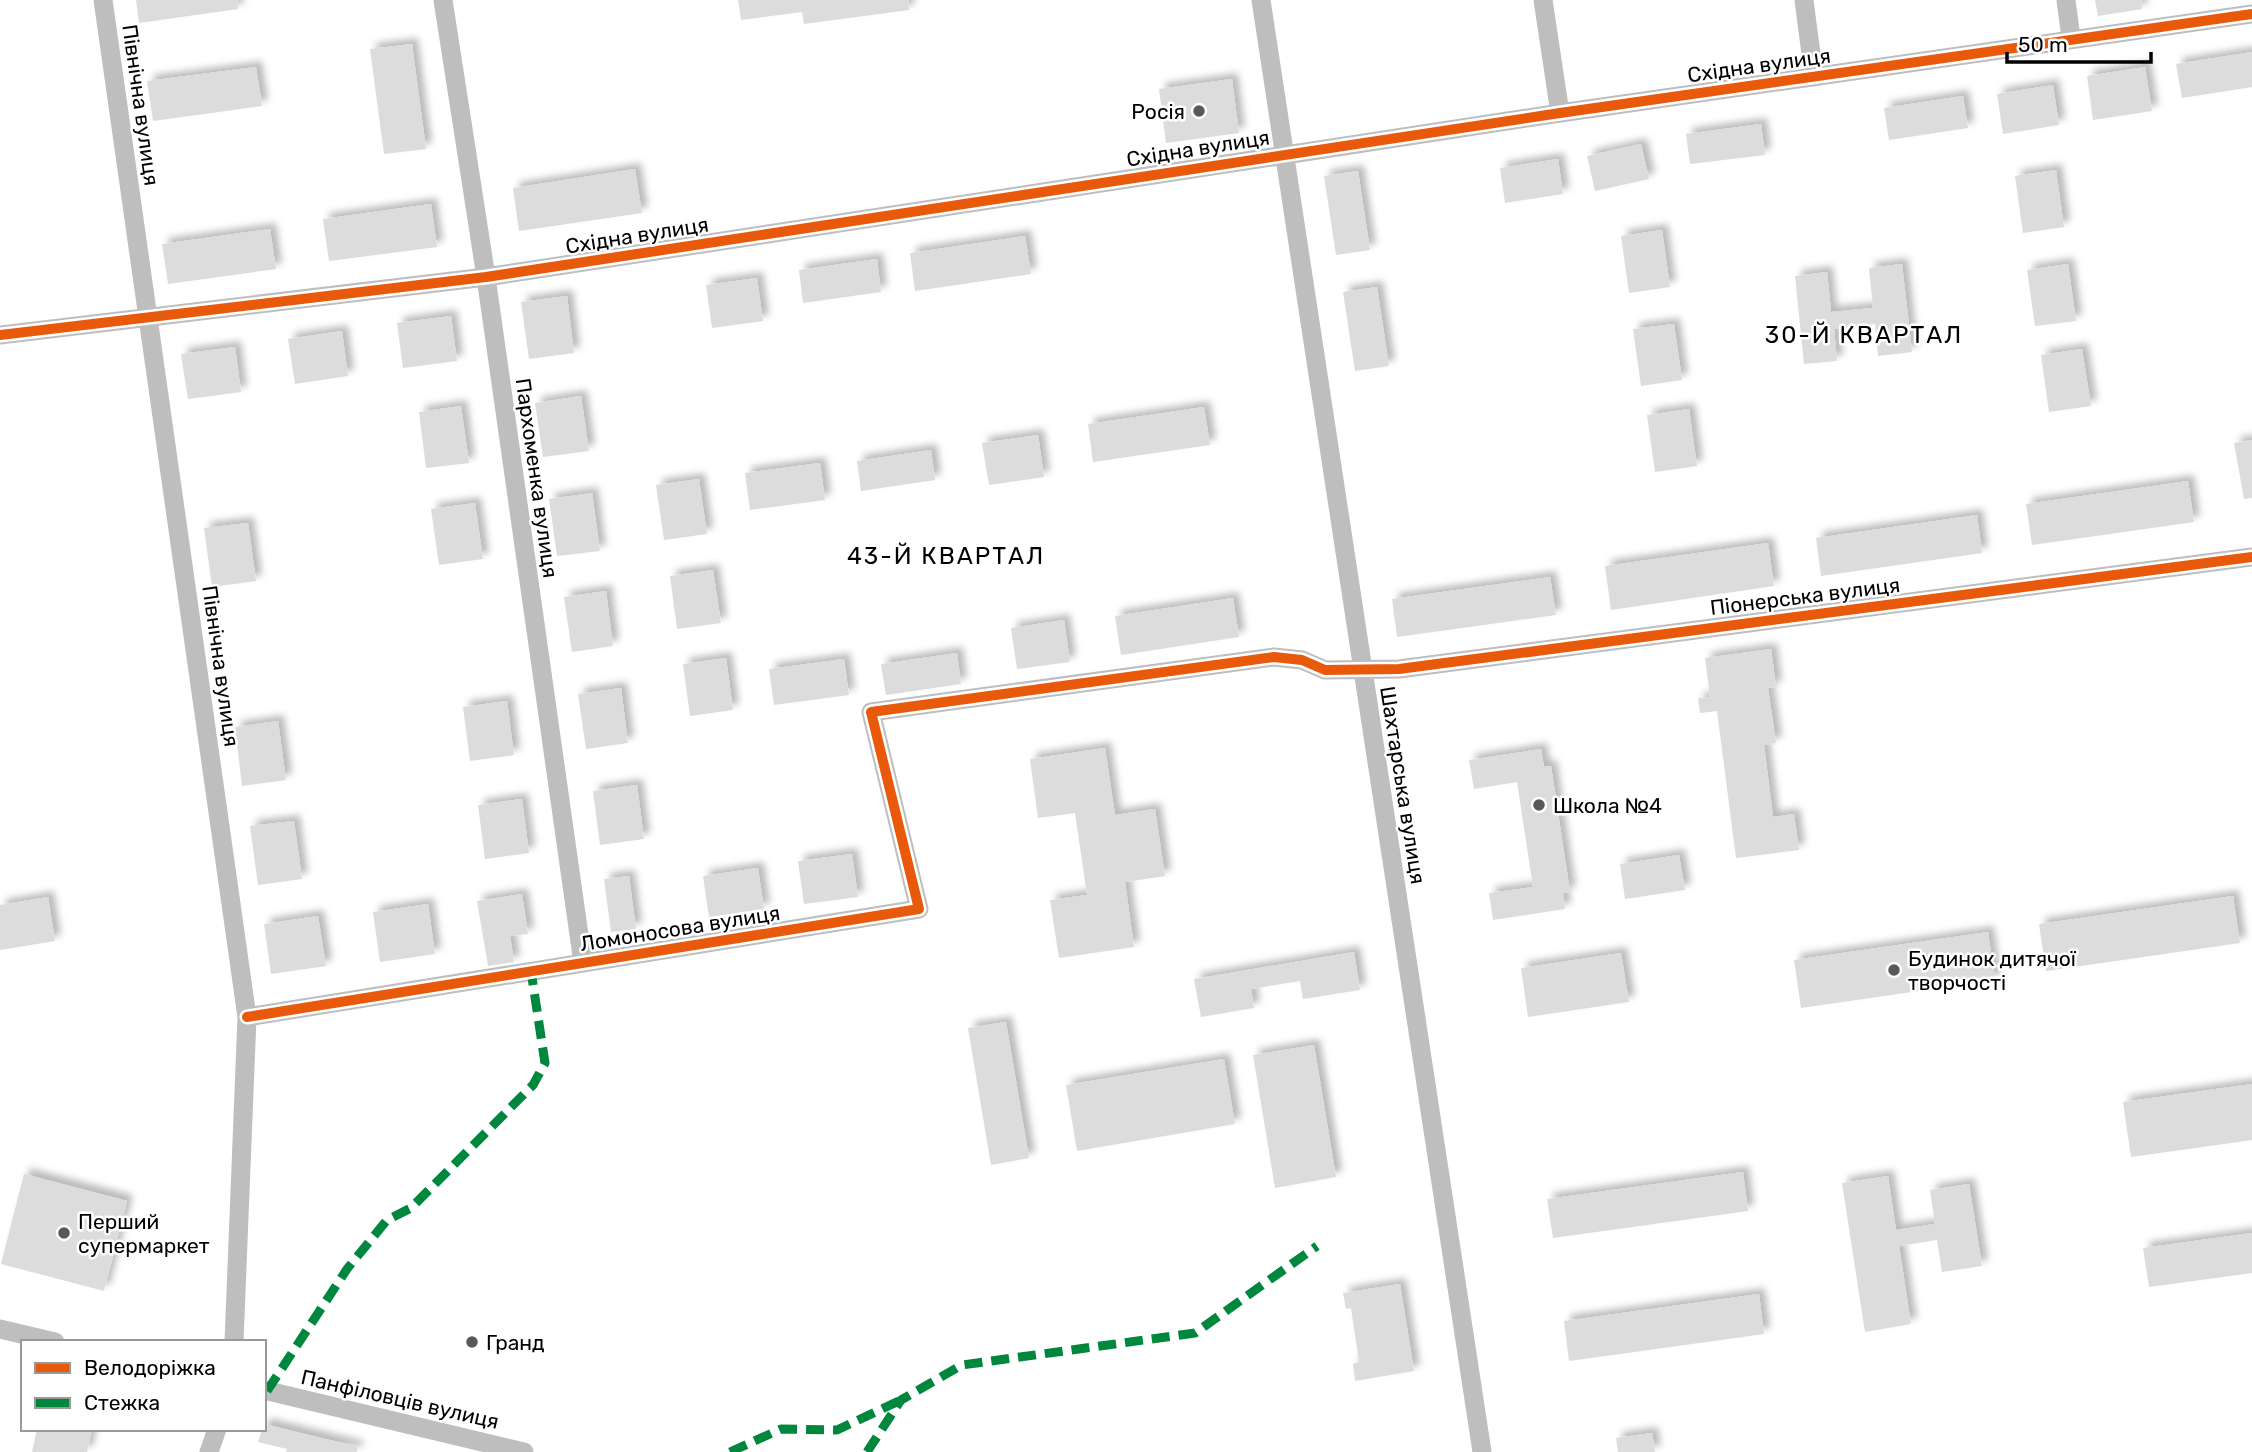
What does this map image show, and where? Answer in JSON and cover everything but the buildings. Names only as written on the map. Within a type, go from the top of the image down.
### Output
[{"type":"street","name":"Північна вулиця","points":[[103,0],[247,1017],[234,1340]]},
{"type":"street","name":"Пархоменка вулиця","points":[[443,0],[486,277],[583,963]]},
{"type":"street","name":"Шахтарська вулиця","points":[[1261,0],[1482,1452]]},
{"type":"street","points":[[1543,0],[1560,113]]},
{"type":"street","points":[[1804,0],[1814,77]]},
{"type":"street","points":[[2066,0],[2071,38]]},
{"type":"street","name":"Східна вулиця","points":[[0,335],[486,277],[1284,154],[2071,38],[2252,14]]},
{"type":"street","name":"Піонерська вулиця","points":[[871,712],[1275,656],[1302,660],[1325,670],[1399,669],[2252,557]]},
{"type":"street","name":"Ломоносова вулиця","points":[[247,1017],[919,909],[871,712]]},
{"type":"street","points":[[0,1329],[47,1340]]},
{"type":"street","name":"Панфіловців вулиця","points":[[266,1390],[524,1452]]},
{"type":"street","points":[[209,1452],[216,1431]]},
{"type":"marked path","points":[[267,1391],[347,1269],[387,1220],[411,1208],[533,1085],[545,1063],[531,971]]},
{"type":"marked path","points":[[867,1452],[901,1400],[962,1365],[1195,1333],[1317,1246]]},
{"type":"marked path","points":[[730,1452],[781,1429],[837,1430],[901,1400]]},
{"type":"cycle path","points":[[0,335],[486,277],[1560,113],[2252,14]]},
{"type":"cycle path","points":[[247,1017],[919,909],[871,712],[1274,657],[1302,660],[1325,670],[1399,669],[2252,557]]},
{"type":"place","name":"Росія","points":[[1199,111]]},
{"type":"place","name":"Школа №4","points":[[1539,805]]},
{"type":"place","name":"Будинок дитячої творчості","points":[[1894,970]]},
{"type":"place","name":"Перший супермаркет","points":[[64,1233]]},
{"type":"place","name":"Гранд","points":[[472,1342]]},
{"type":"district","name":"30-Й КВАРТАЛ","points":[[1864,335]]},
{"type":"district","name":"43-Й КВАРТАЛ","points":[[946,556]]}]
